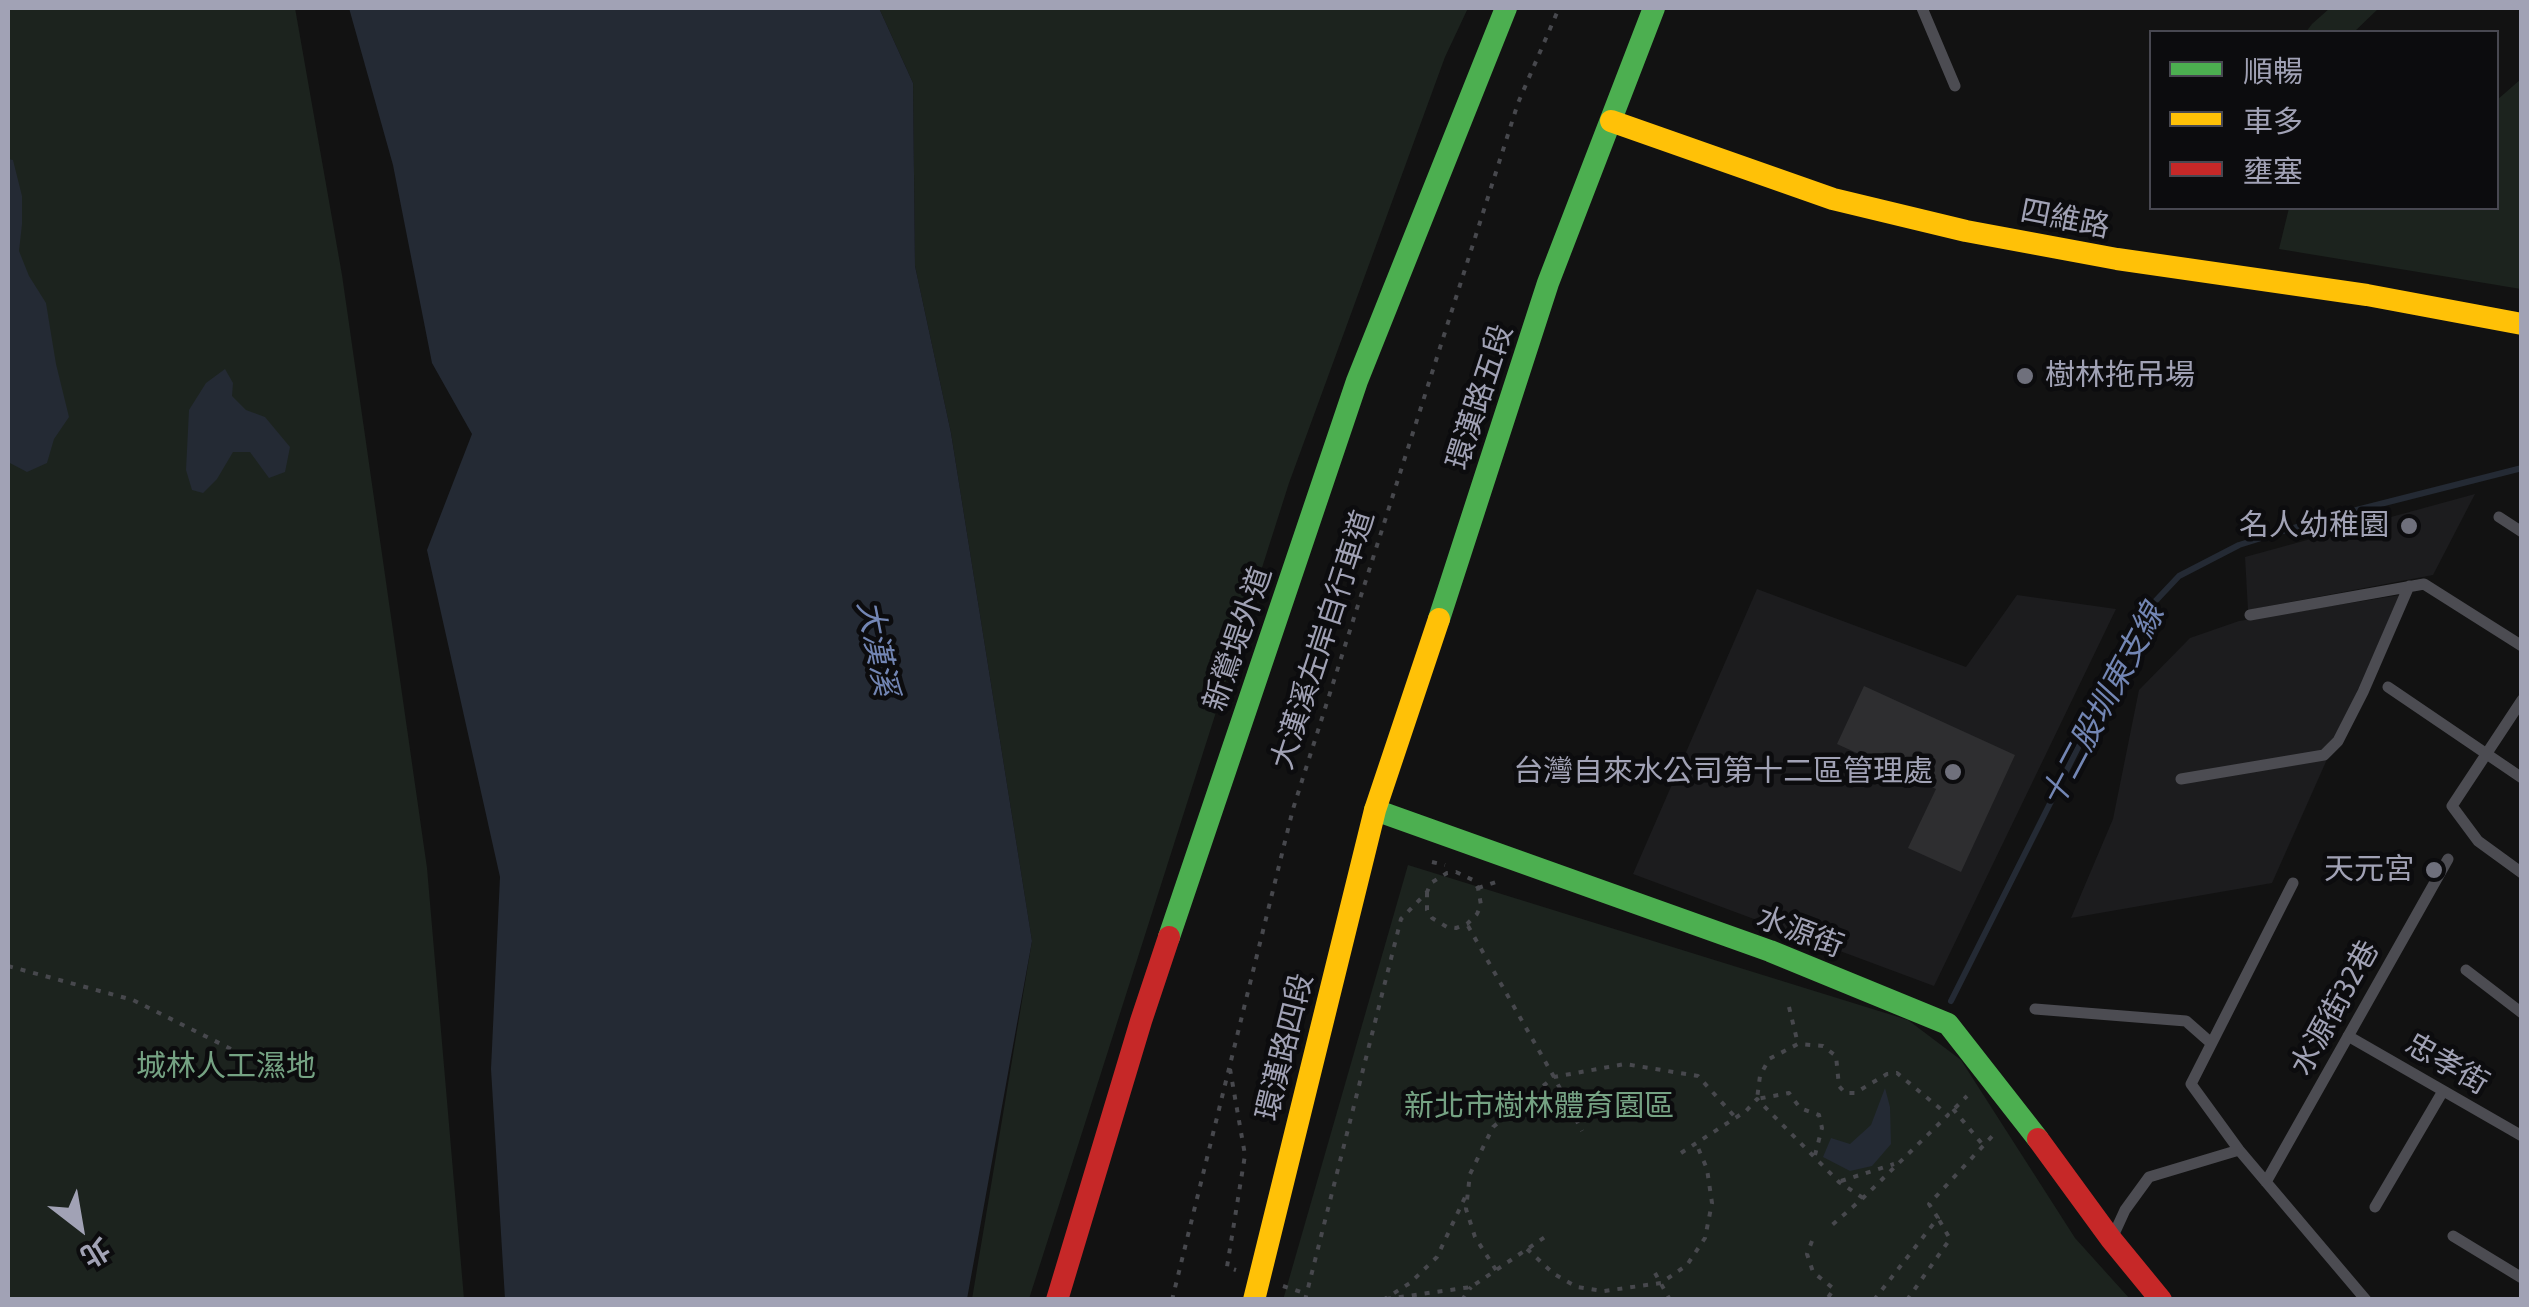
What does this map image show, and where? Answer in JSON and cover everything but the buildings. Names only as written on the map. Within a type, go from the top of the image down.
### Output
[{"type":"street","name":"新鶯堤外道","points":[[1057,1300],[1142,1021],[1357,382],[1506,8]]},
{"type":"street","name":"環漢路五段","points":[[1374,810],[1548,283],[1654,8]]},
{"type":"street","name":"四維路","points":[[1611,121],[1832,199],[1966,231],[2116,259],[2367,295],[2522,324]]},
{"type":"street","name":"水源街","points":[[1374,810],[1770,951],[1948,1024],[2161,1300]]},
{"type":"street","name":"環漢路四段","points":[[1256,1288],[1374,810]]},
{"type":"lane","points":[[1922,8],[1956,86]]},
{"type":"lane","points":[[2499,517],[2522,532]]},
{"type":"lane","points":[[2250,615],[2424,584],[2522,646]]},
{"type":"lane","points":[[2182,779],[2324,755],[2338,741],[2355,708],[2410,586]]},
{"type":"lane","points":[[2388,687],[2522,778]]},
{"type":"lane","points":[[2522,700],[2452,806],[2478,840],[2522,872]]},
{"type":"lane","name":"水源街32巷","points":[[2266,1182],[2448,858]]},
{"type":"lane","points":[[2292,882],[2191,1084],[2238,1150],[2366,1300]]},
{"type":"lane","points":[[2466,970],[2522,1013]]},
{"type":"lane","points":[[2035,1009],[2186,1021],[2212,1044]]},
{"type":"lane","name":"忠孝街","points":[[2348,1036],[2522,1136]]},
{"type":"lane","points":[[2376,1207],[2443,1091]]},
{"type":"lane","points":[[2111,1239],[2149,1176],[2238,1150]]},
{"type":"lane","points":[[2453,1236],[2522,1278]]},
{"type":"path","name":"大漢溪左岸自行車道","points":[[1172,1300],[1293,809],[1518,103],[1559,8]]},
{"type":"path","points":[[1229,1068],[1245,1155],[1227,1267],[1256,1288],[1306,1297],[1402,919],[1438,877],[1456,872],[1478,888],[1480,906],[1467,924],[1456,928],[1439,924],[1427,910],[1427,892]]},
{"type":"path","points":[[1478,888],[1506,879]]},
{"type":"path","points":[[1467,924],[1582,1132]]},
{"type":"path","points":[[8,966],[133,1000],[247,1057]]},
{"type":"path","points":[[1790,1008],[1798,1044]]},
{"type":"path","points":[[1681,1153],[1746,1111],[1757,1099],[1760,1076],[1769,1060],[1798,1044],[1823,1046],[1836,1056],[1839,1086],[1845,1093],[1856,1092],[1887,1074],[1897,1074],[1948,1114]]},
{"type":"path","points":[[1496,1270],[1475,1237],[1466,1209],[1470,1174],[1493,1126],[1554,1077],[1624,1064],[1698,1076],[1736,1118]]},
{"type":"path","points":[[1757,1099],[1789,1094],[1800,1108],[1819,1115],[1822,1128],[1815,1156]]},
{"type":"path","points":[[1832,1225],[1967,1096]]},
{"type":"path","points":[[1757,1099],[1840,1182],[1863,1198]]},
{"type":"path","points":[[1953,1109],[1984,1145]]},
{"type":"path","points":[[1907,1300],[1950,1239],[1929,1204],[2016,1110]]},
{"type":"path","points":[[1527,1249],[1554,1274],[1578,1287],[1604,1291],[1660,1283],[1687,1264],[1705,1238],[1712,1204],[1707,1169],[1696,1143]]},
{"type":"path","points":[[1840,1182],[1898,1163]]},
{"type":"path","points":[[1385,1299],[1410,1283],[1437,1257],[1468,1190]]},
{"type":"path","points":[[1874,1300],[1938,1218]]},
{"type":"path","points":[[1462,1300],[1471,1287],[1545,1237]]},
{"type":"path","points":[[1812,1241],[1807,1254],[1813,1272],[1834,1289],[1828,1299]]},
{"type":"path","points":[[1655,1273],[1670,1300]]},
{"type":"path","points":[[1385,1299],[1471,1287]]},
{"type":"shaded area","name":"名人幼稚園","points":[[2475,494],[2433,575],[2248,610],[2245,557]]},
{"type":"shaded area","points":[[1757,589],[1966,667],[2017,595],[2116,609],[1934,986],[1633,874]]},
{"type":"shaded area","points":[[2400,595],[2272,883],[2071,918],[2113,819],[2139,690],[2190,638],[2239,621]]},
{"type":"green space","name":"城林人工濕地","points":[[8,8],[295,8],[342,275],[427,868],[464,1299],[8,1300]]},
{"type":"green space","points":[[879,8],[1468,8],[1445,57],[1289,483],[1029,1299],[972,1299],[1032,941],[951,433],[915,266],[913,83]]},
{"type":"green space","points":[[2330,8],[2379,8],[2356,30],[2308,30]]},
{"type":"green space","points":[[2521,79],[2521,289],[2279,249],[2289,210],[2499,210],[2499,98]]},
{"type":"green space","name":"新北市樹林體育園區","points":[[1408,865],[1908,1020],[1961,1060],[2075,1238],[2130,1299],[1283,1300]]},
{"type":"water","name":"大漢溪","points":[[349,8],[879,8],[913,83],[915,266],[951,433],[1032,941],[967,1299],[505,1299],[491,1069],[500,877],[427,550],[472,434],[432,363],[393,165]]},
{"type":"water","points":[[8,159],[13,160],[22,196],[19,251],[46,303],[69,417],[54,439],[47,463],[27,472],[8,462]]},
{"type":"water","points":[[225,369],[233,383],[232,396],[246,410],[265,417],[290,447],[285,472],[269,478],[250,452],[233,452],[217,479],[203,493],[192,490],[186,470],[189,410],[206,383]]},
{"type":"water","points":[[1885,1088],[1891,1144],[1872,1166],[1850,1171],[1823,1157],[1831,1138],[1850,1144],[1871,1125]]},
{"type":"waterway","name":"十二股圳東支線","points":[[1951,1001],[2147,610],[2179,576],[2239,545],[2325,518],[2522,468]]},
{"type":"traffic: fast","points":[[1169,937],[1357,381],[1506,8]]},
{"type":"traffic: fast","points":[[1439,619],[1548,283],[1654,8]]},
{"type":"traffic: fast","points":[[1375,810],[1770,951],[1948,1024],[2038,1139]]},
{"type":"traffic: slow","points":[[1611,121],[1833,199],[1966,231],[2117,259],[2367,295],[2522,324]]},
{"type":"traffic: slow","points":[[1254,1300],[1375,810],[1439,619]]},
{"type":"traffic: jam","points":[[1057,1300],[1169,937]]},
{"type":"traffic: jam","points":[[2038,1139],[2161,1300]]},
{"type":"place","name":"樹林拖吊場","points":[[2025,376]]},
{"type":"place","name":"名人幼稚園","points":[[2409,526]]},
{"type":"place","name":"台灣自來水公司第十二區管理處","points":[[1953,772]]},
{"type":"place","name":"天元宮","points":[[2434,870]]}]
